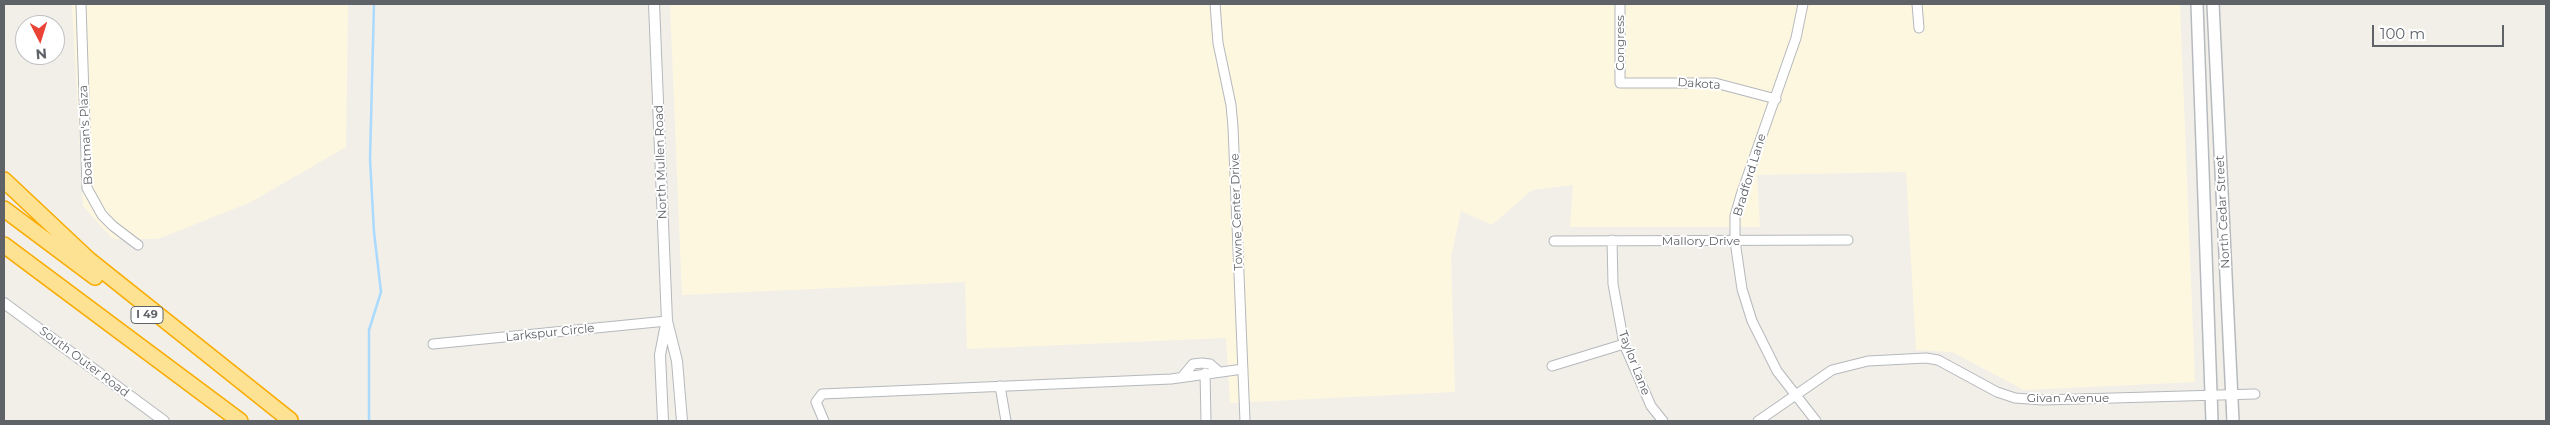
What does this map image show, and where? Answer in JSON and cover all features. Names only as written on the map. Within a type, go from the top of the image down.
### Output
[{"type":"highway","points":[[4,180],[88,259],[291,421]]},
{"type":"highway","name":"I 49","points":[[4,209],[291,421]]},
{"type":"highway","name":"I 49","points":[[4,245],[240,421]]},
{"type":"main road","name":"North Cedar Street","points":[[2197,4],[2212,421]]},
{"type":"main road","name":"North Cedar Street","points":[[2213,4],[2233,421]]},
{"type":"street","name":"Boatman's Plaza","points":[[81,4],[88,188],[102,215],[138,245]]},
{"type":"street","name":"North Mullen Road","points":[[654,4],[667,321]]},
{"type":"street","name":"Towne Center Drive","points":[[1216,4],[1218,43],[1231,105],[1233,127],[1245,421]]},
{"type":"street","name":"Congress","points":[[1620,4],[1620,83]]},
{"type":"street","name":"Bradford Lane","points":[[1802,4],[1796,38],[1741,195],[1736,216],[1735,241],[1742,289],[1752,321],[1767,353],[1816,421]]},
{"type":"street","points":[[1917,4],[1918,28]]},
{"type":"street","name":"Dakota","points":[[1620,83],[1715,84],[1776,99]]},
{"type":"street","name":"Taylor Lane","points":[[1612,240],[1613,284],[1624,344],[1651,406],[1663,421]]},
{"type":"street","name":"Mallory Drive","points":[[1554,241],[1848,240]]},
{"type":"street","name":"South Outer Road","points":[[4,303],[164,421]]},
{"type":"street","name":"Larkspur Circle","points":[[433,344],[667,321]]},
{"type":"street","points":[[663,421],[660,355],[667,321]]},
{"type":"street","points":[[667,321],[677,360],[682,421]]},
{"type":"street","points":[[1552,366],[1624,344]]},
{"type":"street","name":"Givan Avenue","points":[[1758,421],[1832,370],[1868,361],[1926,358],[1938,360],[1956,368],[1997,392],[2015,398],[2043,400],[2255,394]]},
{"type":"street","points":[[1182,377],[1193,364],[1202,362],[1210,364],[1218,371]]},
{"type":"street","points":[[824,421],[816,402],[822,394],[1182,377],[1243,369]]},
{"type":"street","points":[[1206,373],[1206,421]]},
{"type":"street","points":[[1000,386],[1006,421]]},
{"type":"shaded area","points":[[72,4],[348,4],[346,147],[251,202],[158,239],[113,239],[83,206]]},
{"type":"shaded area","points":[[670,4],[2180,4],[2195,382],[2024,390],[1952,352],[1916,350],[1906,172],[1757,175],[1760,227],[1570,227],[1573,185],[1532,190],[1492,225],[1461,211],[1451,257],[1455,392],[1230,403],[1226,338],[967,349],[965,282],[682,295]]},
{"type":"waterway","points":[[369,421],[369,330],[381,292],[374,232],[370,159],[374,4]]}]
